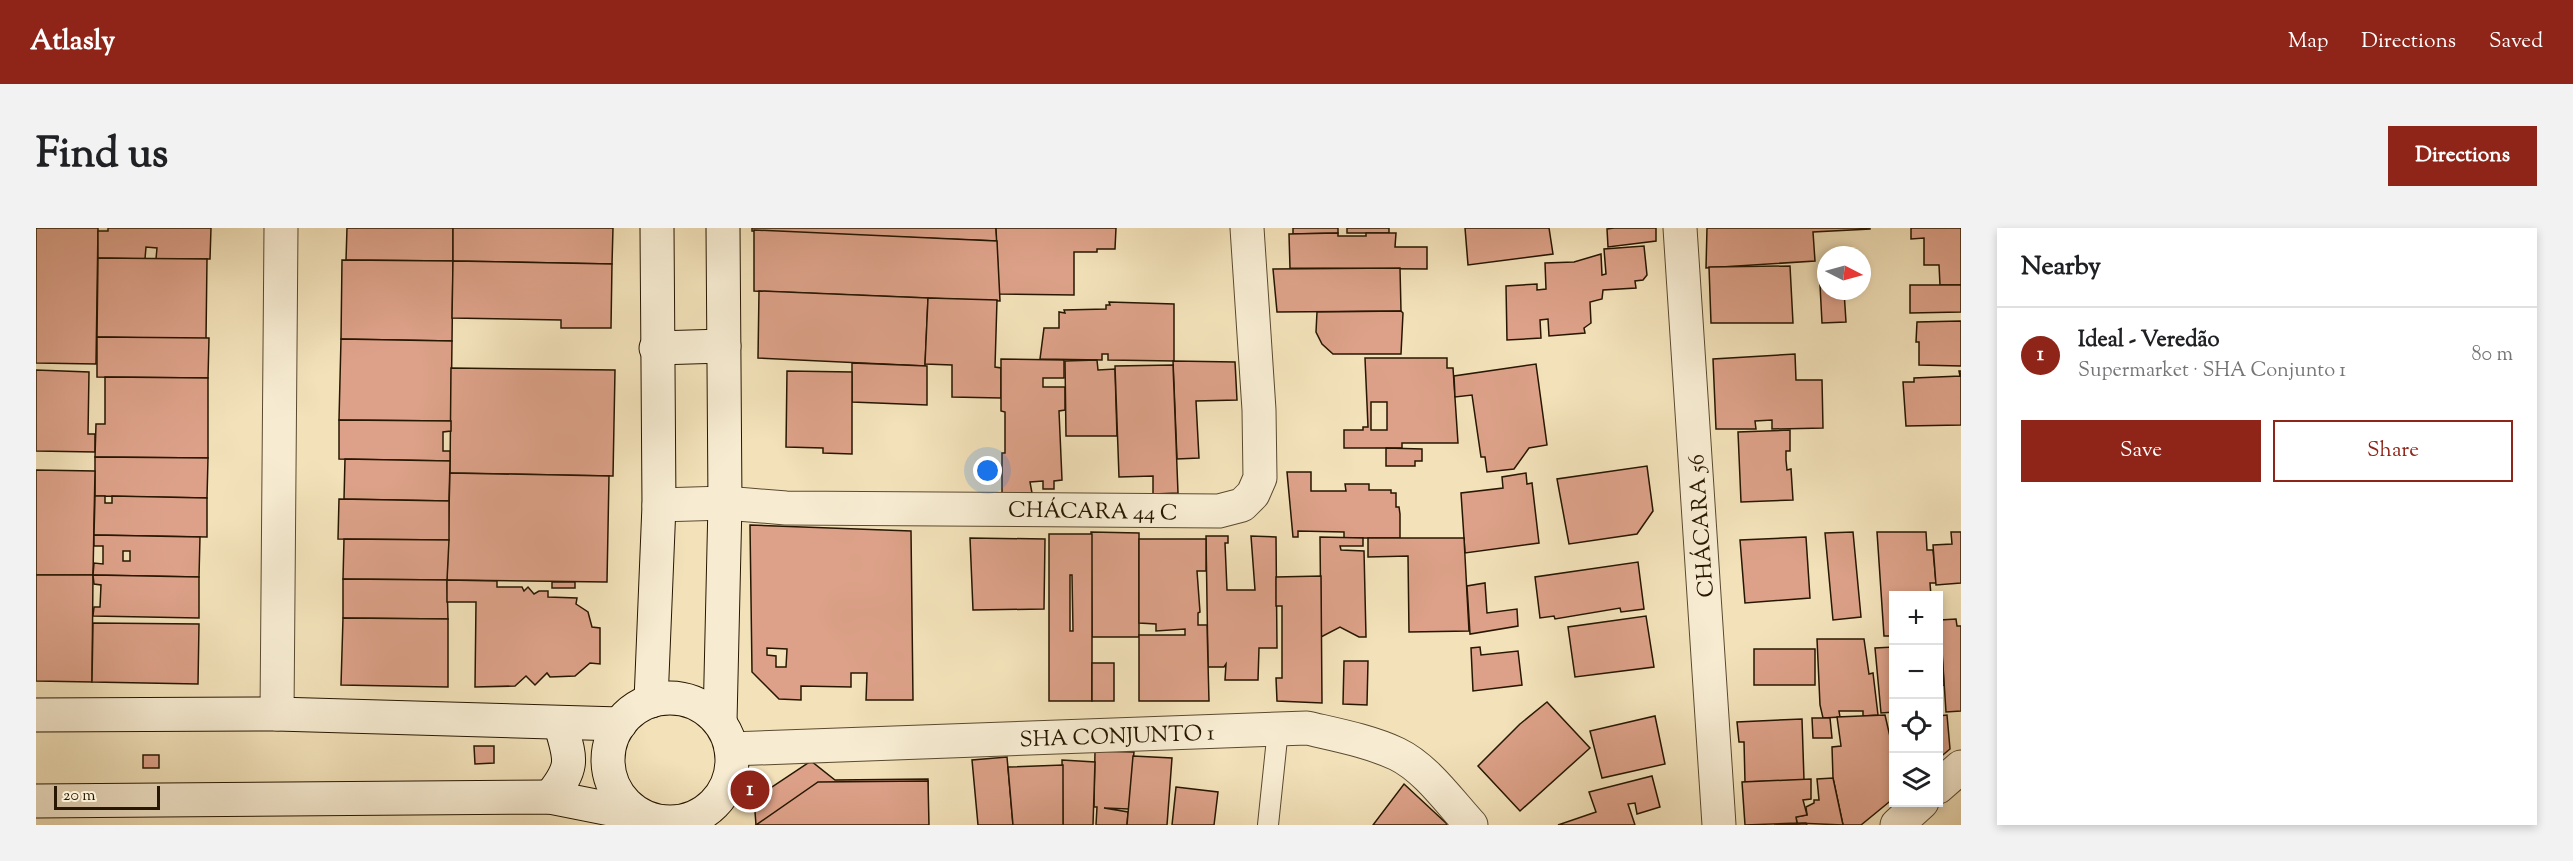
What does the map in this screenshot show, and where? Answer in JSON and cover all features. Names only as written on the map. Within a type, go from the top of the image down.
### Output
[{"type":"street","points":[[277,714],[281,228]]},
{"type":"street","points":[[651,701],[659,505],[656,348],[657,228]]},
{"type":"street","points":[[36,801],[550,797],[647,820],[670,823],[690,819],[707,810],[722,810],[732,766],[725,736],[723,228]]},
{"type":"street","name":"CHÁCARA 44 C","points":[[659,505],[725,503],[786,508],[1219,511],[1242,505],[1253,494],[1260,477],[1259,410],[1247,228]]},
{"type":"street","name":"CHÁCARA 56","points":[[1680,228],[1719,825]]},
{"type":"street","points":[[656,348],[724,346]]},
{"type":"street","points":[[647,820],[624,802],[613,784],[608,764],[611,743],[620,724],[638,707],[651,701],[670,698],[688,700],[706,709],[725,736]]},
{"type":"street","points":[[36,714],[277,714],[620,724]]},
{"type":"street","points":[[550,797],[567,777],[570,757],[560,723]]},
{"type":"street","name":"SHA CONJUNTO 1","points":[[725,736],[1307,728],[1366,743],[1399,755],[1426,776],[1471,825]]},
{"type":"street","points":[[1943,783],[1961,767]]},
{"type":"lane","points":[[1268,825],[1278,729]]},
{"type":"building","points":[[36,228],[98,228],[96,364],[36,363]]},
{"type":"building","points":[[108,228],[211,228],[210,259],[156,259],[157,248],[146,247],[145,259],[98,258],[98,231],[108,231]]},
{"type":"building","points":[[347,228],[453,228],[453,261],[346,260]]},
{"type":"building","points":[[453,228],[613,228],[612,264],[453,261]]},
{"type":"building","points":[[752,228],[996,228],[997,241],[752,231]]},
{"type":"building","points":[[996,228],[1116,228],[1115,249],[1074,252],[1074,295],[999,294]]},
{"type":"building","points":[[1293,228],[1338,228],[1338,233],[1293,234]]},
{"type":"building","points":[[1347,228],[1389,228],[1389,233],[1347,233]]},
{"type":"building","points":[[1465,228],[1549,228],[1553,254],[1468,265]]},
{"type":"building","points":[[1656,228],[1656,241],[1608,247],[1607,229]]},
{"type":"building","points":[[1707,228],[1870,229],[1813,232],[1815,261],[1706,268]]},
{"type":"building","points":[[1911,228],[1961,228],[1961,285],[1940,285],[1939,265],[1924,265],[1924,238],[1911,239]]},
{"type":"building","points":[[754,230],[997,241],[1000,301],[754,291]]},
{"type":"building","points":[[1338,233],[1338,236],[1366,236],[1366,233],[1396,233],[1395,247],[1427,247],[1427,269],[1290,268],[1289,234]]},
{"type":"building","points":[[1644,246],[1647,275],[1643,280],[1635,281],[1636,288],[1603,290],[1602,299],[1590,302],[1591,323],[1584,328],[1585,333],[1549,336],[1548,319],[1540,320],[1541,338],[1507,340],[1506,286],[1537,284],[1537,290],[1546,289],[1545,263],[1574,262],[1601,254],[1602,275],[1606,274],[1604,249]]},
{"type":"building","points":[[98,258],[207,259],[206,339],[97,337]]},
{"type":"building","points":[[342,260],[453,261],[452,341],[341,339]]},
{"type":"building","points":[[453,261],[612,264],[611,328],[561,328],[561,320],[452,318]]},
{"type":"building","points":[[1790,266],[1793,323],[1711,323],[1709,267]]},
{"type":"building","points":[[1400,268],[1401,311],[1277,312],[1273,269]]},
{"type":"building","points":[[1910,285],[1961,285],[1961,312],[1910,313]]},
{"type":"building","points":[[759,291],[928,298],[925,366],[758,358]]},
{"type":"building","points":[[928,298],[997,300],[995,367],[1001,368],[1001,398],[952,397],[952,365],[925,364]]},
{"type":"building","points":[[1821,300],[1845,300],[1846,322],[1822,323]]},
{"type":"building","points":[[1109,302],[1174,304],[1174,361],[1108,360],[1108,354],[1102,354],[1102,360],[1040,359],[1044,328],[1059,328],[1059,312],[1106,309],[1106,305],[1110,305]]},
{"type":"building","points":[[1401,311],[1403,313],[1401,354],[1333,354],[1322,344],[1316,332],[1317,312]]},
{"type":"building","points":[[1961,321],[1961,366],[1919,365],[1919,342],[1916,342],[1917,322]]},
{"type":"building","points":[[97,337],[209,338],[208,378],[97,377]]},
{"type":"building","points":[[341,339],[452,341],[451,421],[339,420]]},
{"type":"building","points":[[1795,354],[1796,380],[1822,380],[1823,428],[1772,429],[1772,420],[1755,421],[1756,429],[1716,429],[1713,359]]},
{"type":"building","points":[[1365,358],[1447,358],[1447,368],[1453,368],[1458,443],[1402,443],[1402,448],[1344,448],[1344,430],[1363,430],[1363,427],[1368,427]],"holes":[[[1371,402],[1387,402],[1387,430],[1371,430]]]},
{"type":"building","points":[[1001,359],[1064,360],[1064,378],[1043,378],[1043,387],[1065,387],[1065,410],[1059,411],[1062,480],[1054,481],[1054,489],[1043,489],[1043,481],[1030,482],[1032,493],[1002,493],[1005,412],[1001,411]]},
{"type":"building","points":[[1097,360],[1098,370],[1115,369],[1117,436],[1066,436],[1065,361]]},
{"type":"building","points":[[1173,361],[1235,362],[1237,400],[1196,401],[1199,458],[1177,459]]},
{"type":"building","points":[[852,363],[927,366],[927,405],[852,402]]},
{"type":"building","points":[[1536,364],[1547,445],[1529,448],[1514,469],[1487,472],[1485,457],[1481,457],[1472,395],[1455,397],[1454,376]]},
{"type":"building","points":[[1173,365],[1178,493],[1153,494],[1153,476],[1119,477],[1115,366]]},
{"type":"building","points":[[451,368],[615,370],[613,476],[450,473]]},
{"type":"building","points":[[36,370],[89,372],[88,434],[95,434],[95,452],[36,451]]},
{"type":"building","points":[[787,371],[852,372],[852,454],[823,453],[823,448],[786,447]]},
{"type":"building","points":[[1959,371],[1961,371],[1961,425],[1906,426],[1903,382],[1914,382],[1914,378],[1960,376]]},
{"type":"building","points":[[105,377],[208,378],[208,458],[95,457],[96,424],[105,424]]},
{"type":"building","points":[[339,420],[451,421],[451,431],[443,432],[443,451],[450,451],[450,461],[339,459]]},
{"type":"building","points":[[1790,430],[1790,451],[1786,451],[1786,460],[1787,470],[1791,469],[1793,500],[1741,502],[1738,432]]},
{"type":"building","points":[[1386,448],[1422,449],[1422,461],[1415,461],[1415,466],[1386,466]]},
{"type":"building","points":[[95,457],[208,458],[207,498],[95,496]]},
{"type":"building","points":[[345,459],[450,461],[449,501],[344,499]]},
{"type":"building","points":[[1647,466],[1653,511],[1637,534],[1569,544],[1557,479]]},
{"type":"building","points":[[36,470],[95,471],[93,575],[36,575]]},
{"type":"building","points":[[1287,472],[1311,472],[1311,491],[1346,491],[1345,484],[1369,484],[1369,490],[1391,490],[1391,493],[1396,493],[1396,507],[1399,507],[1400,538],[1344,538],[1344,532],[1298,531],[1298,537],[1293,537]]},
{"type":"building","points":[[450,473],[609,476],[607,582],[447,580]]},
{"type":"building","points":[[1526,473],[1527,484],[1532,483],[1539,543],[1465,553],[1461,493],[1503,488],[1502,477]]},
{"type":"building","points":[[95,496],[105,496],[105,503],[112,503],[112,496],[207,498],[207,537],[94,535]]},
{"type":"building","points":[[339,499],[449,501],[449,540],[338,539]]},
{"type":"building","points":[[750,525],[911,531],[913,700],[866,700],[867,673],[851,673],[851,687],[801,686],[801,700],[779,699],[752,672]],"holes":[[[767,648],[787,649],[786,667],[776,667],[776,656],[767,655]]]},
{"type":"building","points":[[1091,532],[1139,533],[1139,637],[1092,637]]},
{"type":"building","points":[[1853,532],[1861,617],[1833,620],[1825,533]]},
{"type":"building","points":[[1877,532],[1926,532],[1927,550],[1933,550],[1936,583],[1930,583],[1931,591],[1889,591],[1889,636],[1884,636]]},
{"type":"building","points":[[1951,532],[1961,532],[1961,583],[1936,585],[1933,545],[1952,544]]},
{"type":"building","points":[[1049,534],[1092,534],[1092,701],[1049,701]],"holes":[[[1070,575],[1072,575],[1073,631],[1070,631]]]},
{"type":"building","points":[[94,535],[200,537],[199,577],[93,575],[94,563],[103,564],[103,546],[94,546]],"holes":[[[123,551],[130,551],[130,561],[123,561]]]},
{"type":"building","points":[[1206,536],[1228,536],[1228,543],[1225,543],[1227,590],[1255,590],[1251,536],[1276,537],[1277,648],[1259,648],[1258,680],[1225,680],[1226,664],[1224,667],[1208,667]]},
{"type":"building","points":[[1320,537],[1363,538],[1363,546],[1340,546],[1341,550],[1364,551],[1366,637],[1359,637],[1340,627],[1321,637]]},
{"type":"building","points":[[1806,537],[1810,598],[1745,603],[1740,540]]},
{"type":"building","points":[[970,538],[1045,539],[1044,609],[973,610]]},
{"type":"building","points":[[1368,538],[1464,538],[1469,631],[1409,632],[1408,556],[1368,557]]},
{"type":"building","points":[[344,539],[449,540],[447,580],[343,579]]},
{"type":"building","points":[[1139,539],[1206,539],[1206,571],[1197,571],[1200,612],[1198,613],[1198,625],[1207,625],[1209,701],[1139,701],[1139,635],[1185,635],[1185,629],[1156,631],[1156,624],[1139,623]]},
{"type":"building","points":[[1638,562],[1644,609],[1621,612],[1620,608],[1555,619],[1554,616],[1540,618],[1535,577]]},
{"type":"building","points":[[36,575],[93,575],[92,682],[36,681]]},
{"type":"building","points":[[93,575],[199,577],[199,618],[93,616],[94,607],[100,607],[101,585],[94,584]]},
{"type":"building","points":[[1321,576],[1322,703],[1277,701],[1276,678],[1282,678],[1282,606],[1276,606],[1276,577]]},
{"type":"building","points":[[343,579],[447,580],[448,619],[343,618]]},
{"type":"building","points":[[447,580],[497,581],[497,587],[522,587],[524,591],[528,587],[534,594],[539,591],[548,591],[548,597],[577,598],[576,604],[588,612],[592,627],[600,628],[600,664],[590,663],[575,676],[550,677],[547,673],[535,685],[526,676],[515,686],[475,687],[476,602],[447,602]]},
{"type":"building","points":[[552,582],[575,582],[575,588],[552,588]]},
{"type":"building","points":[[1485,583],[1487,613],[1517,609],[1518,626],[1470,634],[1467,586]]},
{"type":"building","points":[[1646,616],[1654,667],[1575,677],[1568,627]]},
{"type":"building","points":[[343,618],[448,619],[448,687],[341,685]]},
{"type":"building","points":[[1956,619],[1957,626],[1961,626],[1961,711],[1946,712],[1943,620]]},
{"type":"building","points":[[93,623],[199,624],[198,684],[92,682]]},
{"type":"building","points":[[1817,639],[1864,639],[1869,674],[1873,673],[1878,715],[1863,716],[1863,711],[1839,711],[1840,717],[1823,718],[1820,705]]},
{"type":"building","points":[[1480,647],[1481,655],[1518,651],[1522,685],[1473,691],[1471,648]]},
{"type":"building","points":[[1889,647],[1889,712],[1881,713],[1875,648]]},
{"type":"building","points":[[1754,649],[1815,649],[1815,685],[1754,685]]},
{"type":"building","points":[[1344,661],[1368,661],[1367,705],[1343,704]]},
{"type":"building","points":[[1092,663],[1114,663],[1114,701],[1092,701]]},
{"type":"building","points":[[1547,702],[1590,748],[1520,811],[1478,766],[1520,724]]},
{"type":"building","points":[[1885,715],[1889,732],[1889,802],[1861,825],[1843,825],[1833,778],[1832,747],[1841,746],[1837,717]]},
{"type":"building","points":[[1943,715],[1947,715],[1950,749],[1943,755],[1943,753]]},
{"type":"building","points":[[1655,716],[1665,764],[1602,778],[1590,731]]},
{"type":"building","points":[[1812,718],[1830,718],[1832,738],[1813,738]]},
{"type":"building","points":[[1802,719],[1804,780],[1745,782],[1744,742],[1739,742],[1737,722]]},
{"type":"building","points":[[474,746],[494,746],[494,763],[475,764]]},
{"type":"building","points":[[1095,751],[1134,752],[1129,809],[1104,808],[1128,812],[1127,825],[1096,825]]},
{"type":"building","points":[[143,755],[159,755],[159,768],[143,768]]},
{"type":"building","points":[[1133,756],[1172,758],[1167,825],[1127,825]]},
{"type":"building","points":[[1007,757],[1013,825],[978,825],[972,760]]},
{"type":"building","points":[[1062,760],[1095,762],[1093,825],[1063,825]]},
{"type":"building","points":[[811,761],[835,780],[928,779],[928,825],[756,825],[754,799]]},
{"type":"building","points":[[1063,765],[1063,825],[1013,825],[1008,767]]},
{"type":"building","points":[[1652,776],[1660,807],[1637,814],[1635,803],[1628,804],[1635,825],[1558,825],[1596,812],[1589,792]]},
{"type":"building","points":[[1833,778],[1843,825],[1797,823],[1796,817],[1807,815],[1806,807],[1814,803],[1814,800],[1819,800],[1817,779]]},
{"type":"building","points":[[1811,779],[1811,799],[1803,800],[1807,815],[1796,817],[1797,823],[1745,825],[1742,782]]},
{"type":"building","points":[[928,781],[929,825],[756,825],[818,782]]},
{"type":"building","points":[[1404,784],[1447,824],[1373,825]]},
{"type":"building","points":[[1176,787],[1218,792],[1214,825],[1172,825]]},
{"type":"building","points":[[1806,823],[1807,825],[1774,825],[1789,824]]},
{"type":"place","name":"Ideal - Veredão","points":[[750,790]]}]
